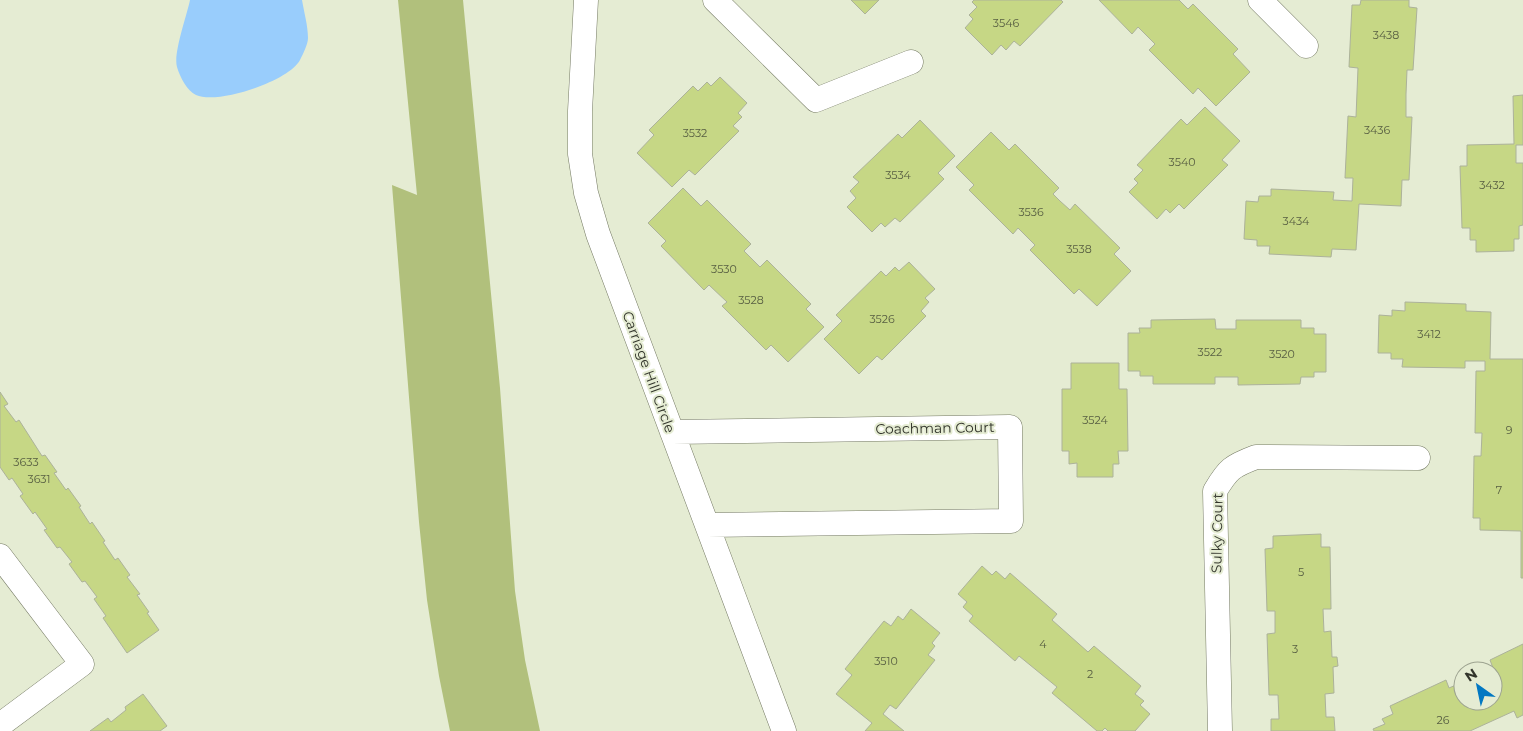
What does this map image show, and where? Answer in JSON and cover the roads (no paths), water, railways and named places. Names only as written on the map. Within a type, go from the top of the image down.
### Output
[{"type":"street","name":"Carriage Hill Circle","points":[[586,0],[580,111],[580,154],[586,193],[598,234],[784,731]]},
{"type":"street","points":[[715,0],[816,100],[911,62]]},
{"type":"street","points":[[1260,0],[1306,46]]},
{"type":"street","name":"Coachman Court","points":[[672,432],[1010,427],[1011,521],[707,525]]},
{"type":"street","name":"Sulky Court","points":[[1220,731],[1215,491],[1224,476],[1236,465],[1256,458],[1418,458]]},
{"type":"street","points":[[0,556],[82,664],[0,725]]},
{"type":"water","points":[[190,0],[302,0],[308,38],[300,60],[282,76],[252,89],[220,97],[196,95],[184,83],[178,71],[176,61]]}]
